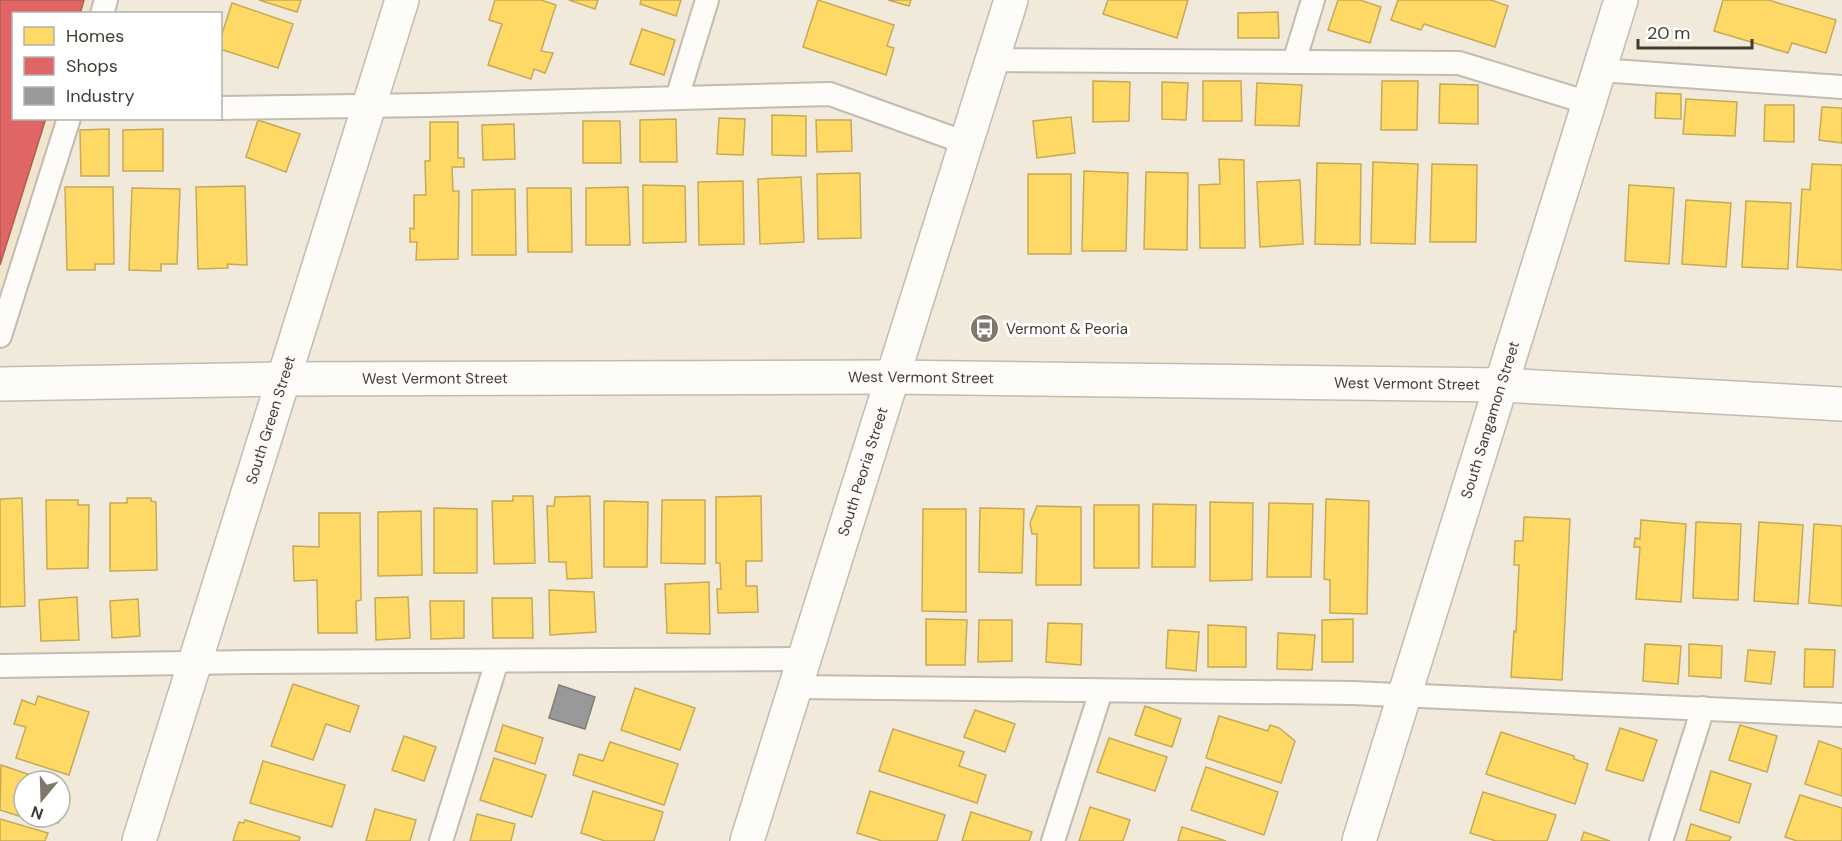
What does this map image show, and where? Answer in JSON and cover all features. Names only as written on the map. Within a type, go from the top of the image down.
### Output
[{"type":"street","name":"South Green Street","points":[[139,841],[402,0]]},
{"type":"street","name":"South Peoria Street","points":[[747,841],[1011,0]]},
{"type":"street","name":"South Sangamon Street","points":[[1359,841],[1621,0]]},
{"type":"street","name":"West Vermont Street","points":[[0,384],[283,379],[892,377],[1502,385],[1842,404]]},
{"type":"lane","points":[[677,98],[707,0]]},
{"type":"lane","points":[[1294,62],[1313,0]]},
{"type":"lane","points":[[992,60],[1458,63],[1589,103]]},
{"type":"lane","points":[[1599,70],[1842,87]]},
{"type":"lane","points":[[222,108],[830,94],[966,143]]},
{"type":"lane","points":[[0,336],[68,120]]},
{"type":"lane","points":[[441,841],[497,661]]},
{"type":"lane","points":[[0,666],[497,661],[800,673],[1101,691],[1404,695],[1842,715]]},
{"type":"lane","points":[[1053,841],[1101,691]]},
{"type":"lane","points":[[1661,841],[1703,708]]},
{"type":"shaded area","points":[[0,0],[101,0],[97,12],[12,12],[12,120],[65,120],[0,326]]},
{"type":"building: Homes","points":[[259,0],[301,0],[297,12]]},
{"type":"building: Homes","points":[[495,0],[541,0],[556,5],[541,51],[553,53],[545,73],[534,69],[531,79],[488,65],[502,24],[489,20]]},
{"type":"building: Homes","points":[[569,0],[598,0],[595,9]]},
{"type":"building: Homes","points":[[641,0],[681,0],[676,16],[640,4]]},
{"type":"building: Homes","points":[[818,0],[894,25],[887,46],[894,48],[886,75],[803,47]]},
{"type":"building: Homes","points":[[888,0],[911,0],[909,6]]},
{"type":"building: Homes","points":[[1108,0],[1188,0],[1177,38],[1103,14]]},
{"type":"building: Homes","points":[[1338,0],[1360,0],[1381,7],[1370,43],[1328,30]]},
{"type":"building: Homes","points":[[1398,0],[1491,0],[1508,6],[1495,47],[1424,24],[1421,30],[1391,20]]},
{"type":"building: Homes","points":[[1723,0],[1768,0],[1836,20],[1826,53],[1792,43],[1788,53],[1714,31]]},
{"type":"building: Homes","points":[[232,3],[293,24],[278,68],[222,50],[222,34]]},
{"type":"building: Homes","points":[[1278,12],[1279,38],[1238,38],[1238,13]]},
{"type":"building: Homes","points":[[642,29],[675,40],[664,75],[630,64]]},
{"type":"building: Homes","points":[[1093,81],[1130,82],[1129,121],[1093,122]]},
{"type":"building: Homes","points":[[1203,81],[1241,81],[1242,121],[1203,121]]},
{"type":"building: Homes","points":[[1382,81],[1418,81],[1417,130],[1381,130]]},
{"type":"building: Homes","points":[[1162,82],[1188,83],[1186,120],[1162,119]]},
{"type":"building: Homes","points":[[1257,83],[1302,85],[1299,126],[1255,125]]},
{"type":"building: Homes","points":[[1440,84],[1478,85],[1478,124],[1439,123]]},
{"type":"building: Homes","points":[[1656,93],[1681,94],[1681,119],[1655,118]]},
{"type":"building: Homes","points":[[1686,99],[1737,102],[1735,136],[1683,134]]},
{"type":"building: Homes","points":[[1765,105],[1794,105],[1794,142],[1764,141]]},
{"type":"building: Homes","points":[[1822,107],[1842,108],[1842,143],[1819,140]]},
{"type":"building: Homes","points":[[772,115],[806,116],[806,156],[772,155]]},
{"type":"building: Homes","points":[[1071,117],[1075,153],[1037,158],[1033,121]]},
{"type":"building: Homes","points":[[719,118],[745,119],[743,155],[717,154]]},
{"type":"building: Homes","points":[[676,119],[677,162],[640,162],[640,120]]},
{"type":"building: Homes","points":[[258,120],[300,134],[286,172],[246,157]]},
{"type":"building: Homes","points":[[816,120],[851,120],[852,151],[817,152]]},
{"type":"building: Homes","points":[[583,121],[620,121],[621,163],[583,163]]},
{"type":"building: Homes","points":[[430,122],[458,122],[458,158],[464,158],[464,167],[452,167],[453,191],[459,191],[458,259],[416,260],[417,242],[410,242],[410,228],[414,229],[414,195],[426,195],[425,161],[430,161]]},
{"type":"building: Homes","points":[[514,124],[515,159],[483,160],[482,125]]},
{"type":"building: Homes","points":[[109,129],[109,176],[81,176],[80,130]]},
{"type":"building: Homes","points":[[163,129],[163,171],[123,171],[123,130]]},
{"type":"building: Homes","points":[[1219,159],[1244,160],[1245,248],[1200,248],[1199,185],[1220,184]]},
{"type":"building: Homes","points":[[1373,162],[1418,164],[1415,244],[1371,243]]},
{"type":"building: Homes","points":[[1317,163],[1361,164],[1360,245],[1315,244]]},
{"type":"building: Homes","points":[[1432,164],[1477,165],[1476,242],[1430,242]]},
{"type":"building: Homes","points":[[1812,164],[1842,165],[1842,270],[1797,267],[1802,189],[1810,190]]},
{"type":"building: Homes","points":[[1084,171],[1128,173],[1126,251],[1082,251]]},
{"type":"building: Homes","points":[[1146,172],[1188,173],[1187,250],[1144,249]]},
{"type":"building: Homes","points":[[860,173],[861,238],[818,239],[817,174]]},
{"type":"building: Homes","points":[[1028,174],[1071,174],[1071,254],[1028,254]]},
{"type":"building: Homes","points":[[801,177],[804,242],[760,244],[758,179]]},
{"type":"building: Homes","points":[[1300,180],[1303,244],[1260,247],[1257,182]]},
{"type":"building: Homes","points":[[743,181],[744,244],[699,245],[698,182]]},
{"type":"building: Homes","points":[[643,185],[685,186],[686,242],[643,243]]},
{"type":"building: Homes","points":[[1629,185],[1674,188],[1669,264],[1625,261]]},
{"type":"building: Homes","points":[[245,186],[247,265],[227,264],[228,268],[198,269],[196,187]]},
{"type":"building: Homes","points":[[65,187],[113,187],[114,264],[95,264],[95,270],[67,270]]},
{"type":"building: Homes","points":[[628,187],[630,245],[586,245],[586,188]]},
{"type":"building: Homes","points":[[132,188],[180,189],[177,264],[161,264],[161,271],[129,270]]},
{"type":"building: Homes","points":[[527,188],[571,188],[572,252],[528,252]]},
{"type":"building: Homes","points":[[515,189],[516,255],[472,255],[472,190]]},
{"type":"building: Homes","points":[[1686,200],[1731,203],[1726,267],[1682,264]]},
{"type":"building: Homes","points":[[1746,201],[1791,203],[1788,269],[1742,267]]},
{"type":"building: Homes","points":[[513,496],[533,496],[535,563],[494,564],[492,501],[513,501]]},
{"type":"building: Homes","points":[[590,496],[592,578],[567,579],[566,562],[549,562],[547,506],[554,506],[555,497]]},
{"type":"building: Homes","points":[[761,496],[762,561],[746,561],[746,586],[757,586],[758,612],[718,613],[717,589],[721,589],[720,563],[716,563],[716,497]]},
{"type":"building: Homes","points":[[22,498],[25,606],[0,607],[0,499]]},
{"type":"building: Homes","points":[[127,498],[151,498],[151,501],[156,502],[157,570],[110,571],[110,503],[127,503]]},
{"type":"building: Homes","points":[[1326,499],[1369,501],[1367,614],[1330,613],[1330,580],[1324,579]]},
{"type":"building: Homes","points":[[46,500],[78,500],[78,505],[89,505],[88,568],[47,569]]},
{"type":"building: Homes","points":[[662,500],[705,500],[705,564],[661,563]]},
{"type":"building: Homes","points":[[604,501],[648,502],[647,567],[604,567]]},
{"type":"building: Homes","points":[[1210,502],[1253,503],[1252,580],[1210,581]]},
{"type":"building: Homes","points":[[1269,503],[1313,504],[1311,577],[1267,577]]},
{"type":"building: Homes","points":[[1153,504],[1196,505],[1195,567],[1152,567]]},
{"type":"building: Homes","points":[[1094,505],[1139,505],[1139,568],[1094,568]]},
{"type":"building: Homes","points":[[1037,506],[1081,507],[1081,585],[1036,585],[1037,534],[1032,534],[1030,523]]},
{"type":"building: Homes","points":[[434,508],[477,509],[477,573],[434,573]]},
{"type":"building: Homes","points":[[980,508],[1024,509],[1022,573],[979,572]]},
{"type":"building: Homes","points":[[923,509],[966,509],[966,612],[922,611]]},
{"type":"building: Homes","points":[[421,511],[422,575],[378,576],[378,512]]},
{"type":"building: Homes","points":[[319,513],[360,513],[361,600],[356,601],[357,633],[318,633],[317,580],[294,581],[293,546],[319,547]]},
{"type":"building: Homes","points":[[1524,517],[1570,519],[1562,680],[1511,677],[1519,565],[1514,565],[1515,541],[1523,541]]},
{"type":"building: Homes","points":[[1641,520],[1686,524],[1681,602],[1636,599],[1640,547],[1634,547],[1635,538],[1640,539]]},
{"type":"building: Homes","points":[[1696,522],[1741,524],[1738,600],[1693,598]]},
{"type":"building: Homes","points":[[1759,522],[1803,525],[1798,604],[1754,601]]},
{"type":"building: Homes","points":[[1814,524],[1842,526],[1842,606],[1809,603]]},
{"type":"building: Homes","points":[[709,582],[710,634],[667,633],[665,584]]},
{"type":"building: Homes","points":[[549,590],[594,592],[596,632],[550,635]]},
{"type":"building: Homes","points":[[77,597],[79,640],[41,641],[39,600]]},
{"type":"building: Homes","points":[[408,597],[410,638],[376,640],[375,598]]},
{"type":"building: Homes","points":[[492,598],[532,598],[533,638],[493,638]]},
{"type":"building: Homes","points":[[138,599],[140,636],[112,638],[110,601]]},
{"type":"building: Homes","points":[[430,601],[464,601],[464,638],[431,639]]},
{"type":"building: Homes","points":[[926,619],[967,620],[965,665],[926,665]]},
{"type":"building: Homes","points":[[1353,619],[1353,662],[1322,662],[1322,620]]},
{"type":"building: Homes","points":[[979,620],[1012,620],[1012,661],[978,662]]},
{"type":"building: Homes","points":[[1048,623],[1082,624],[1081,665],[1046,662]]},
{"type":"building: Homes","points":[[1208,625],[1246,627],[1246,667],[1208,667]]},
{"type":"building: Homes","points":[[1168,630],[1199,632],[1196,671],[1166,668]]},
{"type":"building: Homes","points":[[1278,633],[1315,635],[1312,670],[1277,669]]},
{"type":"building: Homes","points":[[1645,644],[1681,646],[1678,684],[1643,681]]},
{"type":"building: Homes","points":[[1689,644],[1722,646],[1721,678],[1689,676]]},
{"type":"building: Homes","points":[[1805,649],[1835,650],[1833,687],[1804,687]]},
{"type":"building: Homes","points":[[1748,650],[1775,652],[1771,684],[1745,681]]},
{"type":"building: Homes","points":[[293,684],[359,706],[350,732],[326,724],[313,760],[271,746]]},
{"type":"building: Homes","points":[[635,688],[695,708],[680,750],[621,730]]},
{"type":"building: Homes","points":[[38,696],[89,712],[71,769],[50,769],[16,758],[26,727],[14,724],[22,700],[35,705]]},
{"type":"building: Homes","points":[[1145,706],[1181,719],[1172,747],[1135,735]]},
{"type":"building: Homes","points":[[975,710],[1015,724],[1005,752],[964,737]]},
{"type":"building: Homes","points":[[1219,716],[1268,731],[1270,725],[1279,728],[1295,741],[1281,783],[1206,758]]},
{"type":"building: Homes","points":[[503,725],[543,738],[535,764],[495,751]]},
{"type":"building: Homes","points":[[1740,725],[1777,736],[1767,772],[1729,760]]},
{"type":"building: Homes","points":[[1620,728],[1657,740],[1643,781],[1606,770]]},
{"type":"building: Homes","points":[[893,729],[964,752],[959,766],[986,775],[977,803],[879,771]]},
{"type":"building: Homes","points":[[1501,732],[1574,756],[1574,759],[1588,764],[1575,804],[1486,774]]},
{"type":"building: Homes","points":[[404,736],[436,747],[424,781],[392,770]]},
{"type":"building: Homes","points":[[1109,738],[1167,757],[1155,791],[1097,772]]},
{"type":"building: Homes","points":[[1819,741],[1842,749],[1842,796],[1805,784]]},
{"type":"building: Homes","points":[[610,742],[678,764],[664,805],[573,775],[579,754],[603,761]]},
{"type":"building: Homes","points":[[494,758],[546,775],[532,817],[480,800]]},
{"type":"building: Homes","points":[[263,761],[345,785],[332,827],[250,803]]},
{"type":"building: Homes","points":[[1,765],[13,769],[12,814],[0,810]]},
{"type":"building: Homes","points":[[1206,767],[1278,792],[1264,835],[1191,810]]},
{"type":"building: Homes","points":[[1711,771],[1751,784],[1739,823],[1700,810]]},
{"type":"building: Homes","points":[[593,791],[663,812],[654,841],[605,841],[581,833]]},
{"type":"building: Homes","points":[[870,791],[945,815],[937,841],[882,841],[857,833]]},
{"type":"building: Homes","points":[[1483,792],[1556,815],[1547,841],[1496,841],[1470,833]]},
{"type":"building: Homes","points":[[1800,795],[1842,808],[1842,841],[1797,841],[1785,837]]},
{"type":"building: Homes","points":[[1090,807],[1130,820],[1123,841],[1079,841]]},
{"type":"building: Homes","points":[[375,809],[416,820],[410,841],[366,841]]},
{"type":"building: Homes","points":[[971,812],[1032,832],[1029,841],[962,841]]},
{"type":"building: Homes","points":[[477,814],[515,824],[511,841],[470,841]]},
{"type":"building: Homes","points":[[0,819],[12,822],[12,829],[34,829],[48,833],[45,841],[0,841]]},
{"type":"building: Homes","points":[[245,820],[300,837],[299,841],[233,841],[239,822],[244,823]]},
{"type":"building: Homes","points":[[1691,824],[1731,837],[1729,841],[1686,841]]},
{"type":"building: Homes","points":[[1182,827],[1226,841],[1178,841]]},
{"type":"building: Homes","points":[[1584,832],[1610,841],[1581,841]]},
{"type":"building: Shops","points":[[0,0],[84,0],[81,12],[12,12],[12,120],[45,120],[0,265]]},
{"type":"building: Industry","points":[[559,685],[595,697],[585,729],[549,718]]},
{"type":"place","name":"Vermont & Peoria","points":[[985,329]]}]
